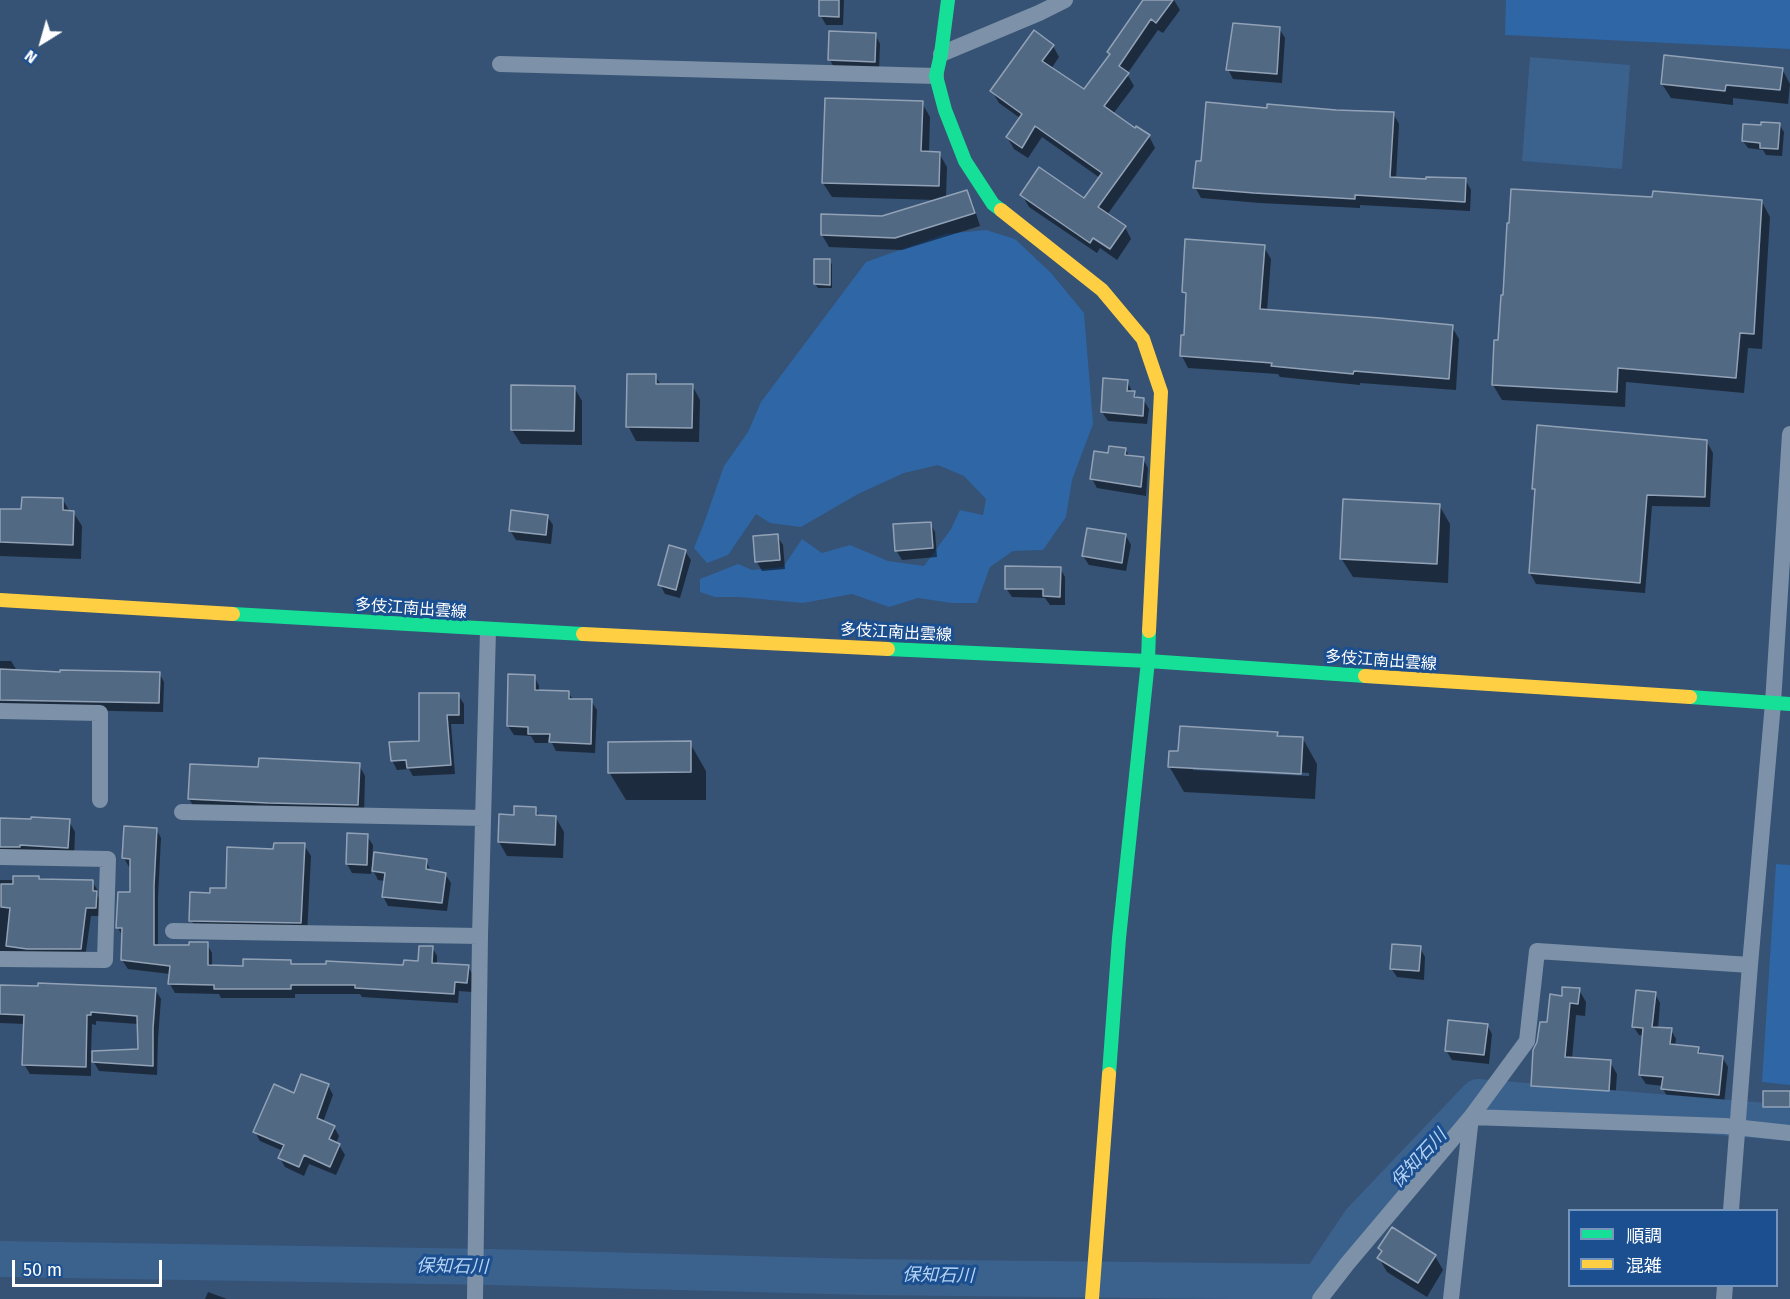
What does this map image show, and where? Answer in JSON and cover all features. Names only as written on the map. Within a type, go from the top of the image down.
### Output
[{"type":"main road","points":[[948,0],[936,76],[945,110],[965,161],[993,204],[1102,290],[1143,339],[1161,392],[1148,661],[1119,938],[1092,1299]]},
{"type":"main road","name":"多伎江南出雲線","points":[[0,600],[488,630],[1148,661],[1790,704]]},
{"type":"street","points":[[941,54],[1065,0]]},
{"type":"street","points":[[500,64],[936,76]]},
{"type":"street","points":[[1731,1209],[1787,520],[1790,434]]},
{"type":"street","points":[[475,1299],[480,936],[488,630]]},
{"type":"street","points":[[0,711],[100,712],[100,800]]},
{"type":"street","points":[[182,812],[483,818]]},
{"type":"street","points":[[0,856],[108,859],[105,960],[0,959]]},
{"type":"street","points":[[173,931],[480,936]]},
{"type":"street","points":[[1320,1299],[1354,1255],[1471,1117],[1527,1041],[1537,951],[1750,965]]},
{"type":"street","points":[[1471,1117],[1737,1128],[1790,1133]]},
{"type":"street","points":[[1451,1299],[1471,1117]]},
{"type":"shaded area","points":[[1506,0],[1790,0],[1790,49],[1505,35]]},
{"type":"shaded area","points":[[1530,57],[1630,65],[1622,169],[1522,161]]},
{"type":"shaded area","points":[[986,230],[1015,239],[1051,273],[1084,313],[1093,424],[1072,480],[1066,517],[1043,550],[1013,551],[990,567],[977,603],[951,603],[918,598],[889,607],[852,594],[803,603],[715,597],[700,592],[700,579],[738,564],[752,570],[783,567],[802,539],[822,553],[850,545],[888,561],[924,566],[951,529],[960,510],[983,515],[986,499],[964,476],[938,465],[904,473],[858,494],[801,527],[770,523],[756,514],[728,555],[707,563],[694,548],[724,466],[748,432],[761,402],[866,262],[945,234]]},
{"type":"shaded area","points":[[1776,864],[1790,865],[1790,1085],[1762,1082]]},
{"type":"building","points":[[819,0],[839,0],[839,17],[819,16]]},
{"type":"building","points":[[1143,0],[1173,0],[1156,23],[1151,19],[1119,66],[1129,73],[1104,106],[1135,128],[1136,126],[1150,135],[1098,207],[1126,226],[1110,249],[1093,238],[1090,243],[1020,195],[1039,167],[1084,198],[1102,173],[1035,126],[1022,148],[1006,137],[1022,114],[990,91],[1034,30],[1054,45],[1042,61],[1084,89],[1110,54],[1107,52]]},
{"type":"building","points":[[1233,23],[1280,27],[1277,74],[1226,70]]},
{"type":"building","points":[[829,31],[876,33],[875,62],[828,60]]},
{"type":"building","points":[[1664,55],[1783,68],[1780,90],[1726,85],[1725,91],[1661,84]]},
{"type":"building","points":[[825,98],[923,101],[921,151],[940,152],[939,186],[822,183]]},
{"type":"building","points":[[1206,102],[1267,108],[1267,104],[1394,112],[1390,177],[1466,178],[1465,202],[1355,195],[1355,199],[1193,188],[1196,161],[1201,161]]},
{"type":"building","points":[[1761,122],[1780,123],[1778,149],[1760,148],[1760,143],[1742,141],[1743,124],[1761,125]]},
{"type":"building","points":[[1511,189],[1652,197],[1653,191],[1762,200],[1754,334],[1740,333],[1736,378],[1618,368],[1617,392],[1492,385],[1494,340],[1498,340]]},
{"type":"building","points":[[967,190],[975,213],[895,238],[821,235],[821,214],[882,216]]},
{"type":"building","points":[[1185,239],[1265,245],[1260,309],[1453,325],[1449,379],[1354,371],[1353,374],[1271,366],[1272,363],[1180,356],[1181,335],[1184,335],[1186,293],[1182,292]]},
{"type":"building","points":[[814,259],[830,259],[830,285],[814,284]]},
{"type":"building","points":[[627,374],[656,374],[656,384],[693,384],[692,428],[626,427]]},
{"type":"building","points":[[1103,378],[1128,380],[1127,391],[1135,391],[1134,397],[1144,398],[1143,416],[1101,412]]},
{"type":"building","points":[[511,385],[575,386],[574,431],[511,430]]},
{"type":"building","points":[[1537,425],[1707,440],[1705,497],[1647,495],[1640,583],[1529,573]]},
{"type":"building","points":[[1109,446],[1126,448],[1125,455],[1144,457],[1141,487],[1090,479],[1094,451],[1108,453]]},
{"type":"building","points":[[22,497],[63,498],[63,510],[74,511],[73,545],[0,542],[0,509],[21,509]]},
{"type":"building","points":[[1343,499],[1440,504],[1437,564],[1340,559]]},
{"type":"building","points":[[511,510],[548,515],[546,535],[509,531]]},
{"type":"building","points":[[931,522],[933,548],[895,551],[893,524]]},
{"type":"building","points":[[1087,528],[1126,534],[1122,563],[1082,556]]},
{"type":"building","points":[[778,534],[780,560],[755,562],[753,536]]},
{"type":"building","points":[[669,545],[686,550],[676,590],[658,585]]},
{"type":"building","points":[[1005,566],[1061,567],[1060,597],[1043,596],[1043,589],[1005,589]]},
{"type":"building","points":[[0,669],[60,672],[60,670],[160,672],[159,703],[0,700]]},
{"type":"building","points":[[508,674],[535,675],[535,690],[569,691],[569,699],[592,699],[591,744],[549,742],[550,734],[528,734],[528,727],[507,726]]},
{"type":"building","points":[[419,693],[459,693],[459,715],[447,715],[451,765],[407,768],[406,760],[391,761],[389,742],[419,741]]},
{"type":"building","points":[[1180,726],[1278,732],[1277,736],[1303,737],[1301,774],[1168,767],[1169,751],[1178,751]]},
{"type":"building","points":[[691,741],[691,772],[608,773],[608,742]]},
{"type":"building","points":[[259,758],[360,763],[358,805],[188,799],[190,764],[258,767]]},
{"type":"building","points":[[514,806],[536,807],[536,815],[556,816],[555,845],[498,842],[499,814],[514,815]]},
{"type":"building","points":[[31,817],[70,819],[68,848],[20,845],[20,847],[0,847],[0,818],[31,819]]},
{"type":"building","points":[[124,826],[157,828],[154,945],[189,945],[189,942],[208,942],[208,965],[243,966],[243,959],[291,960],[291,964],[326,964],[326,961],[403,965],[404,960],[418,961],[419,946],[433,946],[432,963],[469,965],[467,983],[455,982],[454,994],[355,988],[355,985],[291,985],[291,989],[214,989],[214,985],[168,984],[170,966],[121,960],[122,928],[116,928],[118,892],[130,892],[130,859],[122,858]]},
{"type":"building","points":[[347,833],[368,834],[367,865],[346,864]]},
{"type":"building","points":[[274,843],[305,843],[301,923],[189,921],[190,892],[210,893],[210,888],[226,888],[227,847],[273,849]]},
{"type":"building","points":[[374,852],[427,859],[426,869],[446,873],[442,903],[382,897],[385,873],[372,871]]},
{"type":"building","points":[[13,876],[93,880],[93,891],[97,891],[96,908],[86,908],[81,949],[27,949],[6,946],[10,908],[1,907],[1,884],[13,884]]},
{"type":"building","points":[[1392,944],[1421,946],[1419,971],[1390,969]]},
{"type":"building","points":[[38,983],[156,988],[153,1066],[92,1062],[92,1051],[138,1049],[137,1016],[91,1012],[91,1015],[87,1015],[86,1067],[22,1065],[24,1015],[0,1014],[0,985],[38,986]]},
{"type":"building","points":[[1562,987],[1580,988],[1578,1004],[1570,1003],[1565,1057],[1611,1060],[1609,1091],[1531,1086],[1533,1050],[1537,1042],[1540,1022],[1547,1022],[1550,994],[1562,996]]},
{"type":"building","points":[[1636,990],[1656,992],[1652,1027],[1672,1028],[1670,1044],[1699,1047],[1698,1053],[1723,1056],[1719,1095],[1661,1089],[1663,1077],[1639,1075],[1643,1028],[1632,1027]]},
{"type":"building","points":[[1448,1020],[1488,1024],[1484,1055],[1445,1051]]},
{"type":"building","points":[[301,1074],[329,1084],[317,1118],[335,1126],[329,1139],[340,1144],[330,1167],[304,1155],[299,1167],[278,1158],[284,1145],[253,1132],[274,1084],[294,1093]]},
{"type":"building","points":[[1763,1091],[1790,1091],[1790,1107],[1763,1107]]},
{"type":"building","points":[[1392,1227],[1436,1255],[1418,1283],[1377,1258],[1382,1251],[1378,1248]]},
{"type":"waterway","name":"保知石川","points":[[0,1259],[491,1267],[863,1277],[1319,1282],[1360,1221],[1478,1097],[1790,1123]]},
{"type":"traffic: fast","points":[[948,0],[936,76],[945,110],[965,161],[993,204],[1001,210]]},
{"type":"traffic: fast","points":[[233,614],[583,634]]},
{"type":"traffic: fast","points":[[1109,1074],[1119,938],[1148,661],[1149,631]]},
{"type":"traffic: fast","points":[[888,649],[1148,661],[1365,676]]},
{"type":"traffic: fast","points":[[1690,697],[1790,704]]},
{"type":"traffic: slow","points":[[1001,210],[1102,290],[1143,339],[1161,392],[1149,631]]},
{"type":"traffic: slow","points":[[0,600],[233,614]]},
{"type":"traffic: slow","points":[[583,634],[888,649]]},
{"type":"traffic: slow","points":[[1365,676],[1690,697]]},
{"type":"traffic: slow","points":[[1092,1299],[1109,1074]]}]
